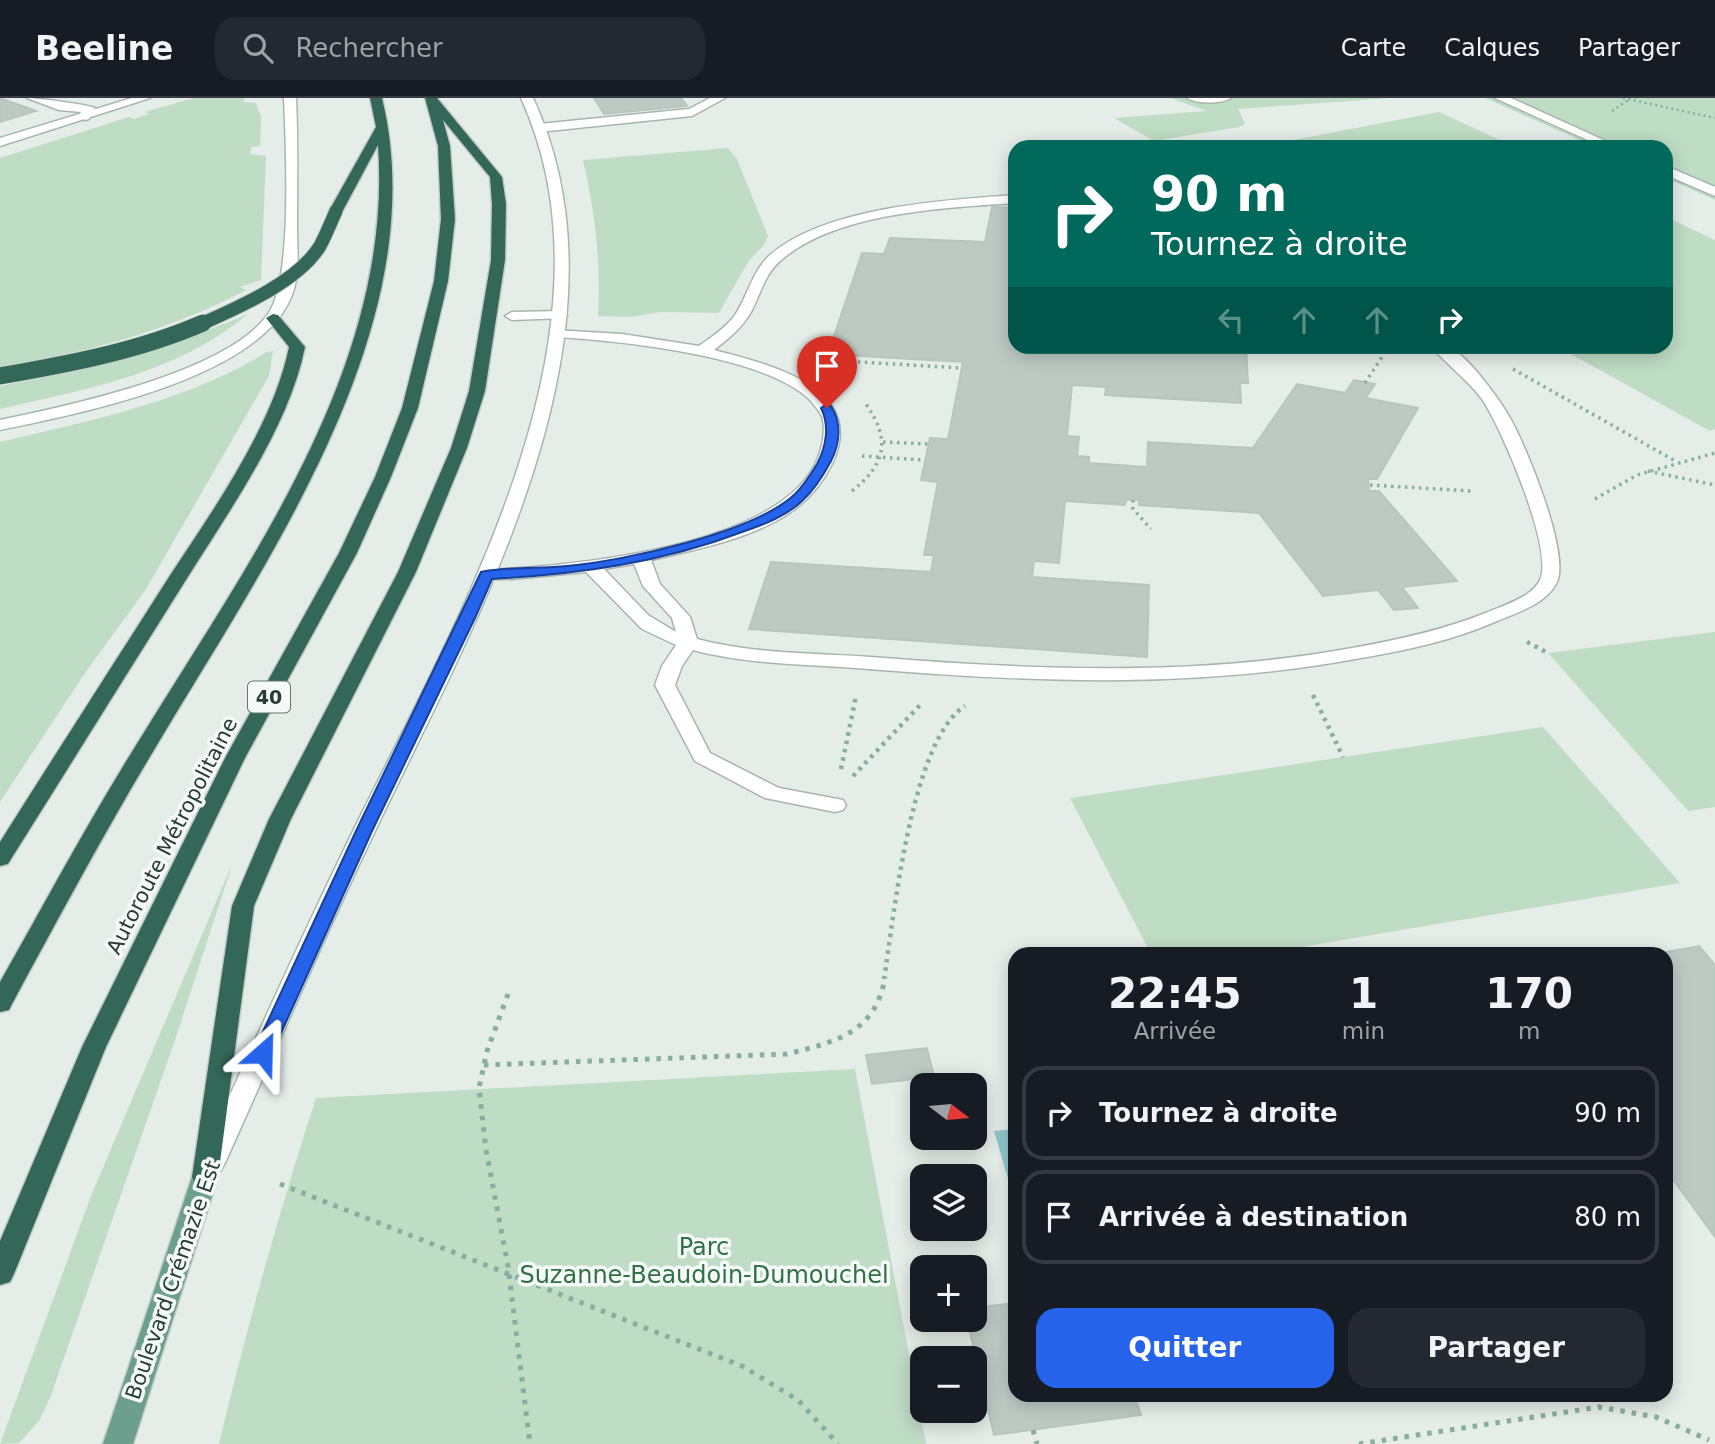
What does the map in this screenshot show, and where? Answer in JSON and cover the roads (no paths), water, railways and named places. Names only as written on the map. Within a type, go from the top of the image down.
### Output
[{"type":"highway","points":[[0,1004],[99,823],[277,527],[322,439],[354,359],[376,281],[386,187],[382,127],[376,98]]},
{"type":"highway","points":[[205,1177],[243,906],[292,794],[407,572],[459,447],[477,391],[498,260],[499,204],[496,177],[432,98]]},
{"type":"highway","name":"Autoroute Métropolitaine","points":[[0,1274],[94,1047],[229,770],[353,542],[383,477],[410,408],[441,281],[448,219],[444,146],[432,98]]},
{"type":"highway","points":[[0,376],[88,359],[175,333],[245,304],[292,276],[308,263],[327,238],[335,211],[382,127]]},
{"type":"highway","points":[[0,859],[198,549],[279,404],[292,372],[297,347],[272,318]]},
{"type":"main road","points":[[33,98],[63,108],[89,108],[85,116]]},
{"type":"main road","points":[[0,142],[144,98]]},
{"type":"main road","points":[[0,425],[113,399],[171,380],[237,348],[272,318],[285,299],[289,281],[292,141],[290,98]]},
{"type":"main road","name":"Boulevard Crémazie Est","points":[[118,1444],[205,1177],[364,831],[468,618],[504,534],[529,459],[548,387],[559,324],[562,255],[554,176],[527,98]]},
{"type":"main road","points":[[539,128],[692,112],[719,98]]},
{"type":"main road","points":[[1193,98],[1225,98]]},
{"type":"main road","points":[[1501,98],[1597,140]]},
{"type":"main road","points":[[1673,173],[1715,192]]},
{"type":"main road","points":[[703,351],[739,319],[772,261],[798,244],[835,228],[885,214],[933,205],[1008,200]]},
{"type":"main road","points":[[486,575],[592,568],[640,558],[713,539],[783,510],[810,486],[828,453],[832,418],[815,396],[787,379],[703,351],[512,316]]},
{"type":"main road","points":[[592,568],[654,630],[688,642],[798,657],[1029,674],[1169,675],[1298,663],[1424,640],[1466,627],[1525,601],[1541,591],[1550,580],[1553,566],[1532,489],[1503,420],[1475,379],[1447,354]]},
{"type":"main road","points":[[640,558],[652,586],[681,617],[688,642]]},
{"type":"main road","points":[[688,642],[671,666],[665,685],[702,757],[773,793],[835,805]]},
{"type":"water","points":[[1008,1130],[1008,1179],[994,1131]]},
{"type":"park label","name":"Parc Suzanne-Beaudoin-Dumouchel","points":[[704,1261]]}]
